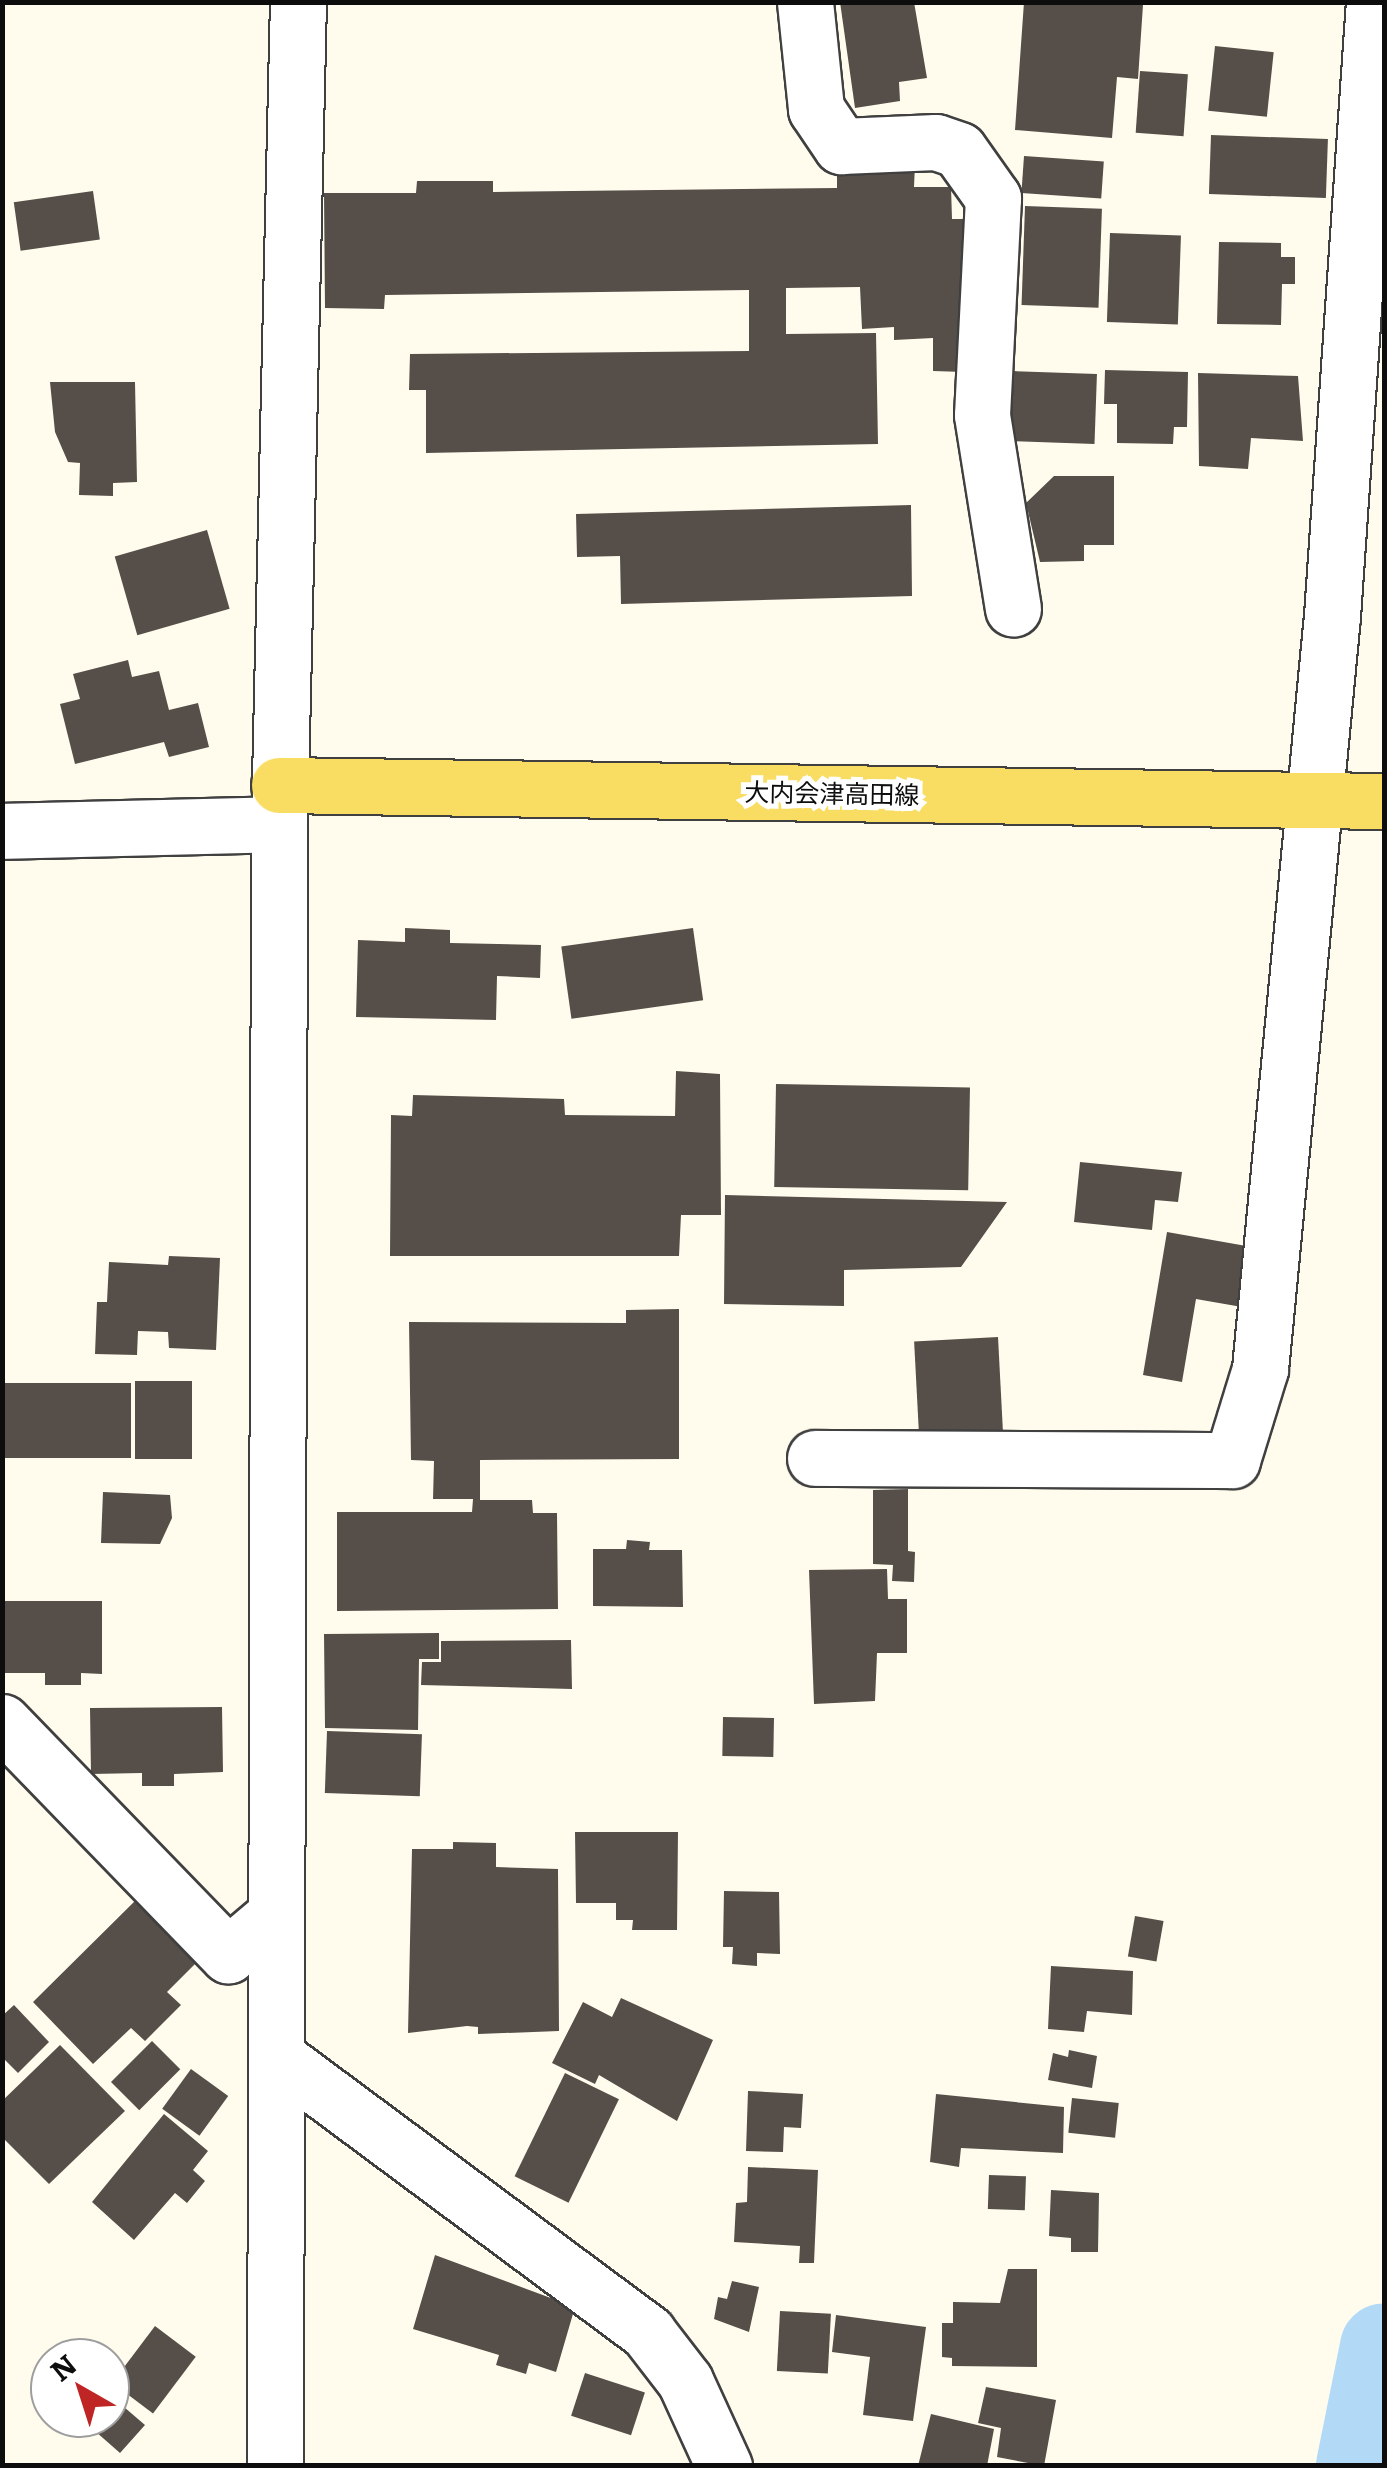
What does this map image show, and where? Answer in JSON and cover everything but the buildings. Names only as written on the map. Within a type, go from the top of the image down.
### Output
[{"type":"main road","name":"大内会津高田線","points":[[279,804],[1348,801]]},
{"type":"street","points":[[275,2466],[279,804],[298,2]]},
{"type":"street","points":[[805,2],[816,110],[841,146],[948,146],[977,167],[993,198],[982,415],[1013,609]]},
{"type":"street","points":[[816,1458],[1232,1460],[1260,1369],[1348,801],[1374,2]]},
{"type":"street","points":[[2,831],[279,804]]},
{"type":"street","points":[[2,1722],[228,1955],[274,1916]]},
{"type":"street","points":[[277,2057],[648,2333],[685,2381],[724,2466]]},
{"type":"waterway","points":[[1360,2466],[1384,2347]]}]
